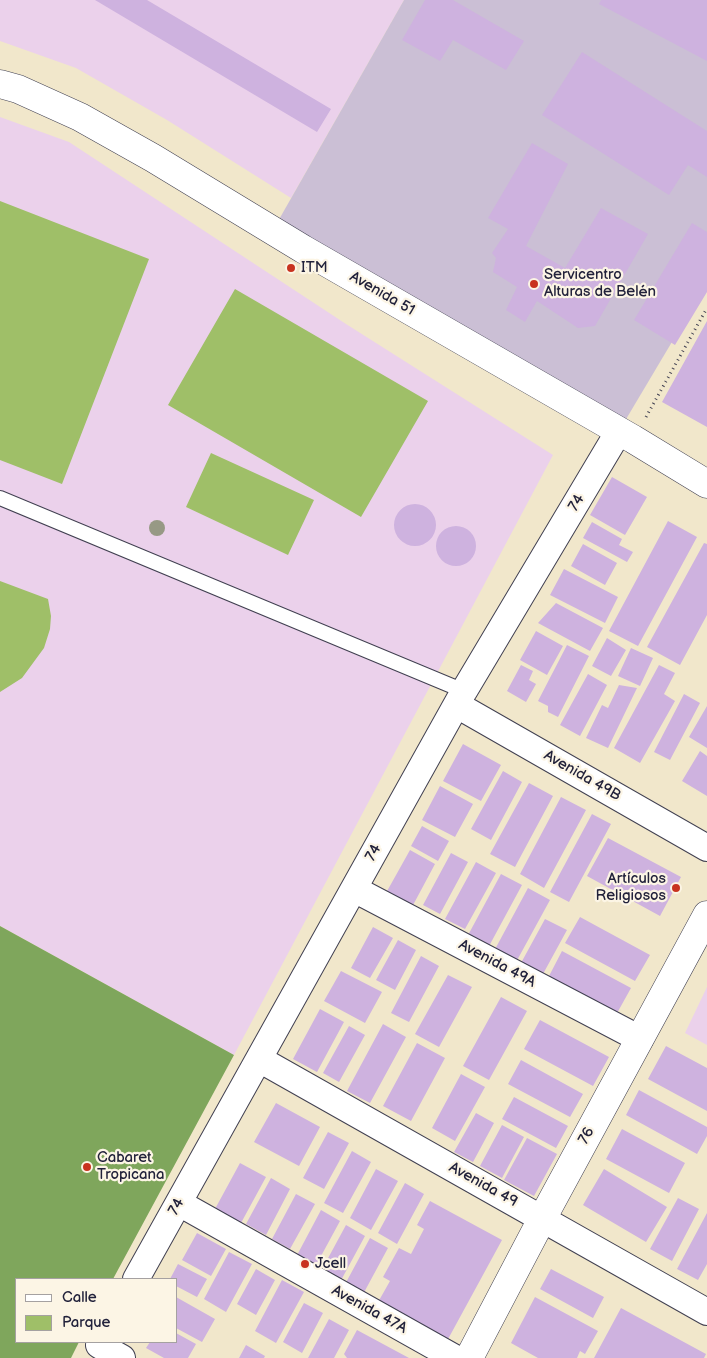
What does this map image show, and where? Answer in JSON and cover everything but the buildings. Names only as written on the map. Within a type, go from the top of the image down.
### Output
[{"type":"main road","name":"Avenida 51","points":[[0,84],[18,89],[80,117],[154,158],[303,249],[626,435],[707,484]]},
{"type":"main road","name":"76","points":[[469,1358],[542,1218],[707,915]]},
{"type":"street","name":"74","points":[[137,1278],[460,698],[626,435]]},
{"type":"street","name":"Avenida 49B","points":[[460,698],[707,848]]},
{"type":"street","name":"Avenida 49A","points":[[354,889],[640,1039]]},
{"type":"street","name":"Avenida 49","points":[[259,1059],[707,1312]]},
{"type":"street","name":"Avenida 47A","points":[[179,1203],[455,1358]]},
{"type":"street","points":[[98,1348],[122,1358]]},
{"type":"lane","points":[[0,498],[460,698]]},
{"type":"path","points":[[626,435],[707,308]]},
{"type":"shaded area","points":[[0,0],[404,0],[291,198],[167,120],[76,68],[0,41]]},
{"type":"shaded area","points":[[404,0],[707,0],[707,283],[619,431],[273,230]]},
{"type":"shaded area","points":[[0,117],[69,142],[346,324],[553,455],[234,1055],[0,926]]},
{"type":"shaded area","points":[[707,987],[707,1045],[685,1033]]},
{"type":"green space","points":[[0,201],[149,259],[62,484],[0,460]]},
{"type":"green space","points":[[235,289],[428,401],[361,517],[168,405]]},
{"type":"green space","points":[[211,453],[314,500],[288,555],[186,507]]},
{"type":"green space","points":[[0,581],[48,599],[51,616],[50,629],[44,648],[22,678],[0,692]]},
{"type":"green space","name":"Cabaret Tropicana","points":[[0,926],[234,1055],[114,1278],[15,1278],[15,1343],[78,1343],[71,1358],[0,1358]]},
{"type":"place","name":"ITM","points":[[291,268]]},
{"type":"place","name":"Servicentro Alturas de Belén","points":[[534,284]]},
{"type":"place","name":"Artículos Religiosos","points":[[676,888]]},
{"type":"place","name":"Cabaret Tropicana","points":[[87,1167]]},
{"type":"place","name":"Jcell","points":[[305,1264]]}]
